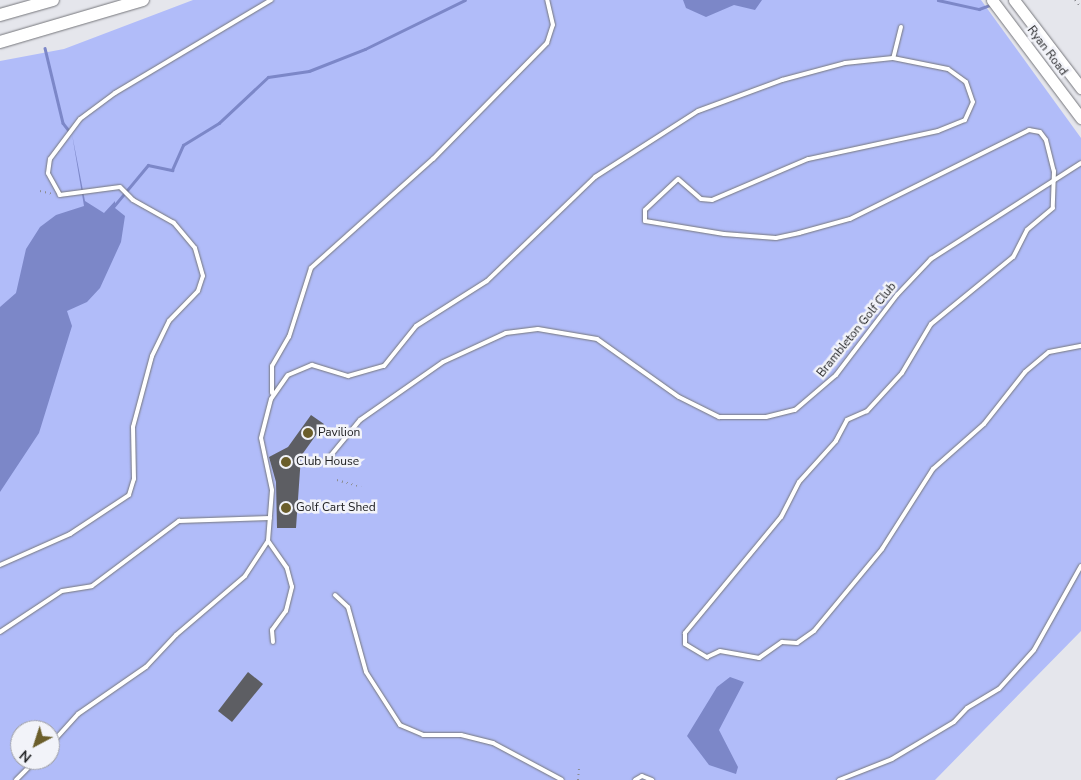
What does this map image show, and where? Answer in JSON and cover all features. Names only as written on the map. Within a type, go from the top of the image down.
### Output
[{"type":"main road","points":[[0,15],[53,0]]},
{"type":"main road","points":[[0,42],[143,0]]},
{"type":"main road","name":"Ryan Road","points":[[992,0],[1081,118]]},
{"type":"main road","name":"Ryan Road","points":[[1014,0],[1081,88]]},
{"type":"lane","points":[[0,565],[98,519],[133,488],[133,427],[152,356],[169,321],[198,291],[203,276],[186,234],[130,198],[124,190],[89,192],[68,196],[57,192],[48,173],[64,136],[77,122],[115,93],[271,0]]},
{"type":"lane","points":[[60,734],[78,714],[146,667],[187,624],[245,576],[268,541],[272,490],[261,438],[271,399],[272,366],[289,337],[310,268],[433,159],[546,43],[553,26],[547,0]]},
{"type":"lane","points":[[893,58],[901,27]]},
{"type":"lane","points":[[271,399],[300,368],[323,365],[348,376],[384,366],[416,326],[487,281],[595,177],[698,111],[782,80],[845,63],[893,58],[948,69],[971,91],[972,111],[953,126],[808,158],[712,200],[701,199],[678,180],[645,210],[645,220],[724,234],[776,238],[799,233],[850,219],[1029,130],[1040,132],[1046,140],[1052,180],[1053,208],[1027,230],[1013,257],[931,324],[902,373],[867,411],[847,420],[836,441],[799,482],[781,517],[685,633],[685,644],[707,657],[720,650],[759,658],[782,642],[797,643],[814,631],[882,549],[933,469],[984,424],[1025,372],[1049,352],[1081,346]]},
{"type":"lane","name":"Brambleton Golf Club","points":[[327,460],[360,420],[443,362],[506,333],[538,329],[597,339],[679,397],[719,417],[766,417],[795,410],[836,375],[897,296],[931,259],[1081,163]]},
{"type":"lane","points":[[0,632],[62,591],[92,586],[178,521],[270,518]]},
{"type":"lane","points":[[268,541],[287,568],[292,587],[286,611],[272,630],[274,642]]},
{"type":"lane","points":[[839,780],[892,759],[954,722],[967,708],[999,689],[1034,650],[1081,566]]},
{"type":"lane","points":[[336,595],[348,607],[366,672],[400,725],[423,735],[461,735],[493,743],[562,780]]},
{"type":"lane","points":[[16,780],[26,770]]},
{"type":"lane","points":[[635,780],[642,776],[652,780]]},
{"type":"path","points":[[1075,0],[1081,7]]},
{"type":"path","points":[[40,191],[57,192]]},
{"type":"path","points":[[337,480],[361,486]]},
{"type":"path","points":[[578,780],[579,768]]},
{"type":"shaded area","points":[[193,0],[981,0],[1081,138],[1081,631],[935,780],[0,780],[0,61],[64,49]]},
{"type":"shaded area","points":[[683,0],[762,0],[755,10],[734,5],[706,17],[686,8]]},
{"type":"shaded area","points":[[72,134],[85,201],[104,213],[115,201],[115,208],[125,216],[121,242],[100,288],[87,302],[67,311],[72,326],[39,433],[0,492],[0,307],[16,293],[26,249],[40,227],[56,215],[84,206]]},
{"type":"shaded area","points":[[730,677],[744,682],[719,730],[738,767],[736,774],[709,765],[687,736],[717,687]]},
{"type":"building","points":[[311,415],[324,424],[301,456],[296,528],[277,528],[276,482],[269,457],[288,447]]},
{"type":"building","points":[[248,672],[263,684],[232,722],[218,711]]},
{"type":"waterway","points":[[114,206],[148,165],[172,170],[183,145],[219,123],[268,77],[309,71],[365,49],[465,0]]},
{"type":"waterway","points":[[938,0],[979,9],[990,5]]},
{"type":"waterway","points":[[45,48],[63,123],[70,132]]},
{"type":"place","name":"Pavilion","points":[[308,433]]},
{"type":"place","name":"Club House","points":[[286,462]]},
{"type":"place","name":"Golf Cart Shed","points":[[286,508]]}]
